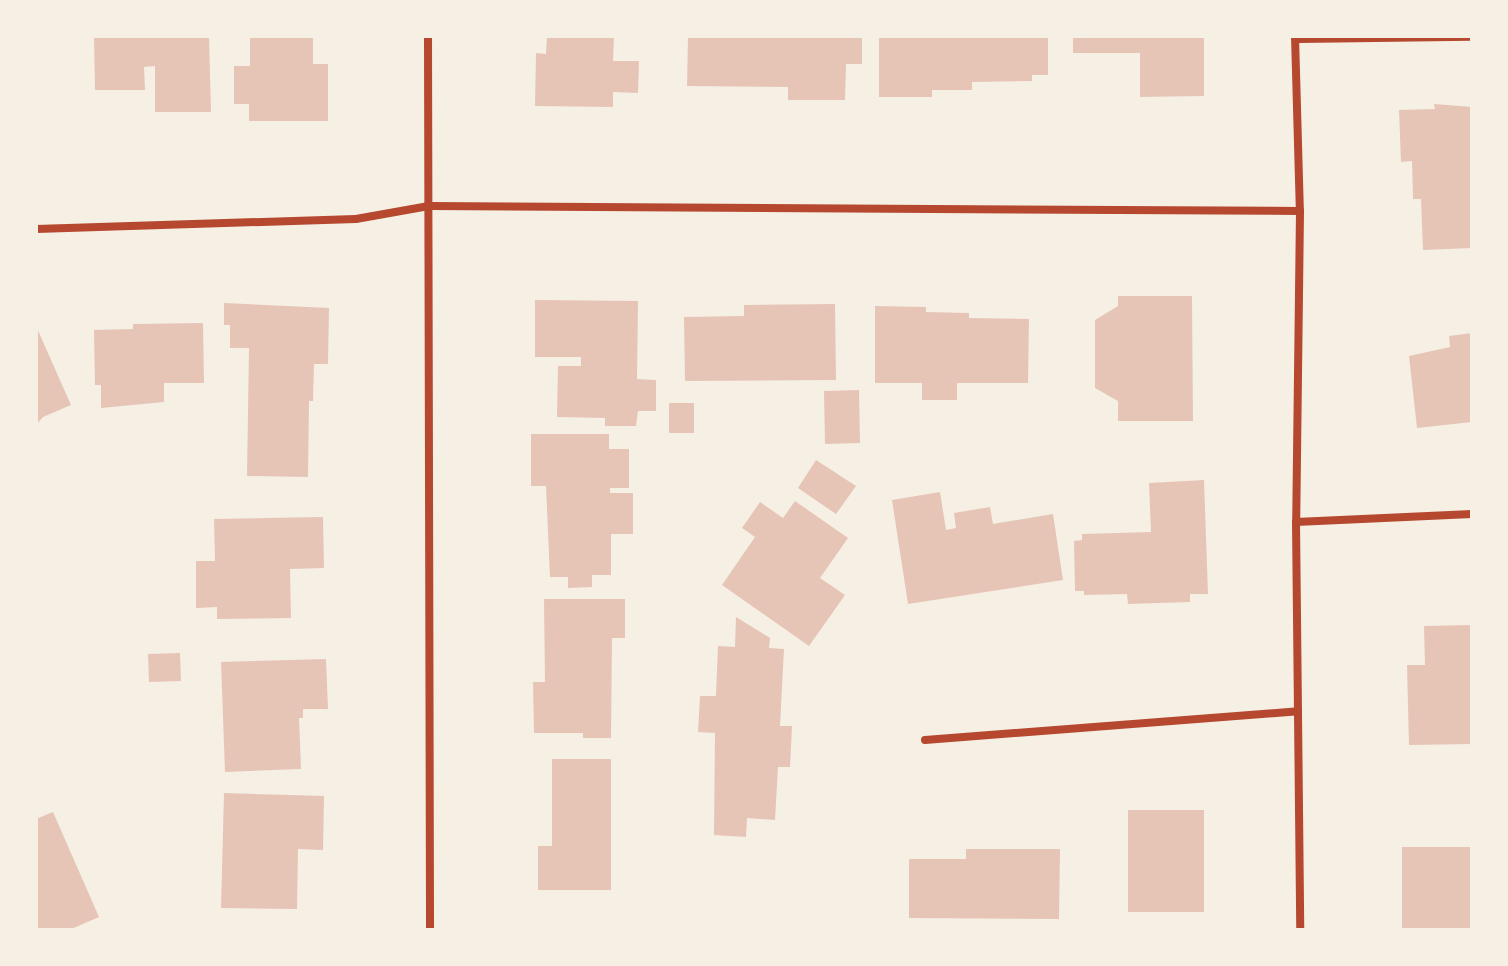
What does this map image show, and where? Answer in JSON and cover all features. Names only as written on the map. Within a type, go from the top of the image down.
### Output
[{"type":"street","points":[[428,36],[430,930]]},
{"type":"street","points":[[1300,930],[1296,522],[1300,211],[1296,38],[1472,37]]},
{"type":"street","points":[[36,229],[356,219],[429,206],[1300,211]]},
{"type":"street","points":[[1296,522],[1472,514]]},
{"type":"street","points":[[925,740],[1298,711]]},
{"type":"building","points":[[94,36],[209,36],[211,112],[155,112],[155,66],[144,67],[145,90],[95,90]]},
{"type":"building","points":[[250,36],[313,36],[313,64],[328,64],[328,121],[249,121],[249,104],[234,104],[234,66],[250,66]]},
{"type":"building","points":[[547,36],[614,36],[613,61],[639,61],[638,93],[613,92],[613,107],[535,106],[536,53],[546,54]]},
{"type":"building","points":[[688,36],[862,36],[862,64],[846,64],[845,100],[788,100],[788,87],[687,86]]},
{"type":"building","points":[[879,36],[1048,36],[1048,75],[1032,75],[1032,81],[972,82],[972,90],[932,90],[932,97],[879,97]]},
{"type":"building","points":[[1073,36],[1204,36],[1204,96],[1140,97],[1140,53],[1073,53]]},
{"type":"building","points":[[1434,104],[1472,107],[1472,248],[1423,250],[1421,199],[1413,199],[1412,161],[1401,162],[1399,110],[1435,109]]},
{"type":"building","points":[[1118,296],[1192,296],[1193,421],[1118,421],[1118,401],[1095,388],[1095,320],[1118,306]]},
{"type":"building","points":[[535,300],[638,301],[637,379],[656,380],[656,411],[638,411],[636,426],[605,426],[605,418],[557,417],[558,366],[581,366],[581,357],[535,357]]},
{"type":"building","points":[[224,303],[329,308],[328,364],[314,364],[313,401],[309,401],[308,477],[247,476],[249,348],[230,348],[230,325],[224,325]]},
{"type":"building","points":[[835,304],[836,380],[685,381],[684,317],[744,316],[744,305]]},
{"type":"building","points":[[875,306],[926,307],[926,312],[969,313],[969,318],[1029,319],[1028,383],[957,383],[957,400],[922,400],[922,383],[875,383]]},
{"type":"building","points":[[203,323],[204,383],[164,383],[164,402],[101,408],[101,385],[95,385],[94,330],[133,329],[133,324]]},
{"type":"building","points":[[36,326],[71,405],[43,417],[36,425]]},
{"type":"building","points":[[1472,333],[1472,422],[1417,428],[1409,356],[1450,347],[1449,336]]},
{"type":"building","points":[[859,390],[860,443],[825,444],[824,391]]},
{"type":"building","points":[[669,403],[694,403],[694,433],[669,433]]},
{"type":"building","points":[[531,434],[609,434],[609,449],[629,449],[629,488],[610,488],[610,493],[633,493],[633,534],[611,534],[611,575],[592,575],[592,587],[568,588],[568,577],[550,577],[546,486],[531,486]]},
{"type":"building","points":[[816,460],[856,486],[836,514],[798,488]]},
{"type":"building","points":[[1204,480],[1208,594],[1190,594],[1190,602],[1128,604],[1127,594],[1084,595],[1084,591],[1075,591],[1074,541],[1082,540],[1082,534],[1151,532],[1149,483]]},
{"type":"building","points":[[940,492],[946,530],[956,528],[954,513],[990,507],[993,524],[1053,514],[1063,580],[908,604],[892,500]]},
{"type":"building","points":[[795,501],[848,538],[820,578],[845,595],[809,646],[722,585],[755,537],[742,528],[760,502],[783,518]]},
{"type":"building","points":[[323,517],[324,568],[290,569],[291,618],[217,619],[217,607],[196,608],[196,561],[215,561],[214,519]]},
{"type":"building","points":[[544,599],[625,599],[625,638],[612,638],[611,738],[583,738],[583,733],[534,733],[533,682],[545,682]]},
{"type":"building","points":[[736,617],[770,638],[769,648],[784,649],[780,726],[792,726],[790,767],[778,767],[775,820],[747,818],[746,837],[714,835],[715,733],[698,732],[700,696],[716,696],[718,646],[735,647]]},
{"type":"building","points":[[1472,625],[1472,744],[1409,745],[1407,665],[1425,665],[1424,626]]},
{"type":"building","points":[[180,653],[181,681],[149,682],[148,654]]},
{"type":"building","points":[[326,659],[328,709],[303,709],[303,718],[299,718],[301,769],[225,772],[221,662]]},
{"type":"building","points":[[552,759],[611,759],[611,890],[538,890],[538,846],[552,846]]},
{"type":"building","points":[[224,793],[324,796],[323,850],[298,849],[297,909],[221,908]]},
{"type":"building","points":[[1128,810],[1204,810],[1204,912],[1128,912]]},
{"type":"building","points":[[53,812],[99,917],[69,930],[36,930],[36,819]]},
{"type":"building","points":[[1402,847],[1471,847],[1471,930],[1402,930]]},
{"type":"building","points":[[966,849],[1060,849],[1059,919],[909,918],[909,859],[966,859]]}]
